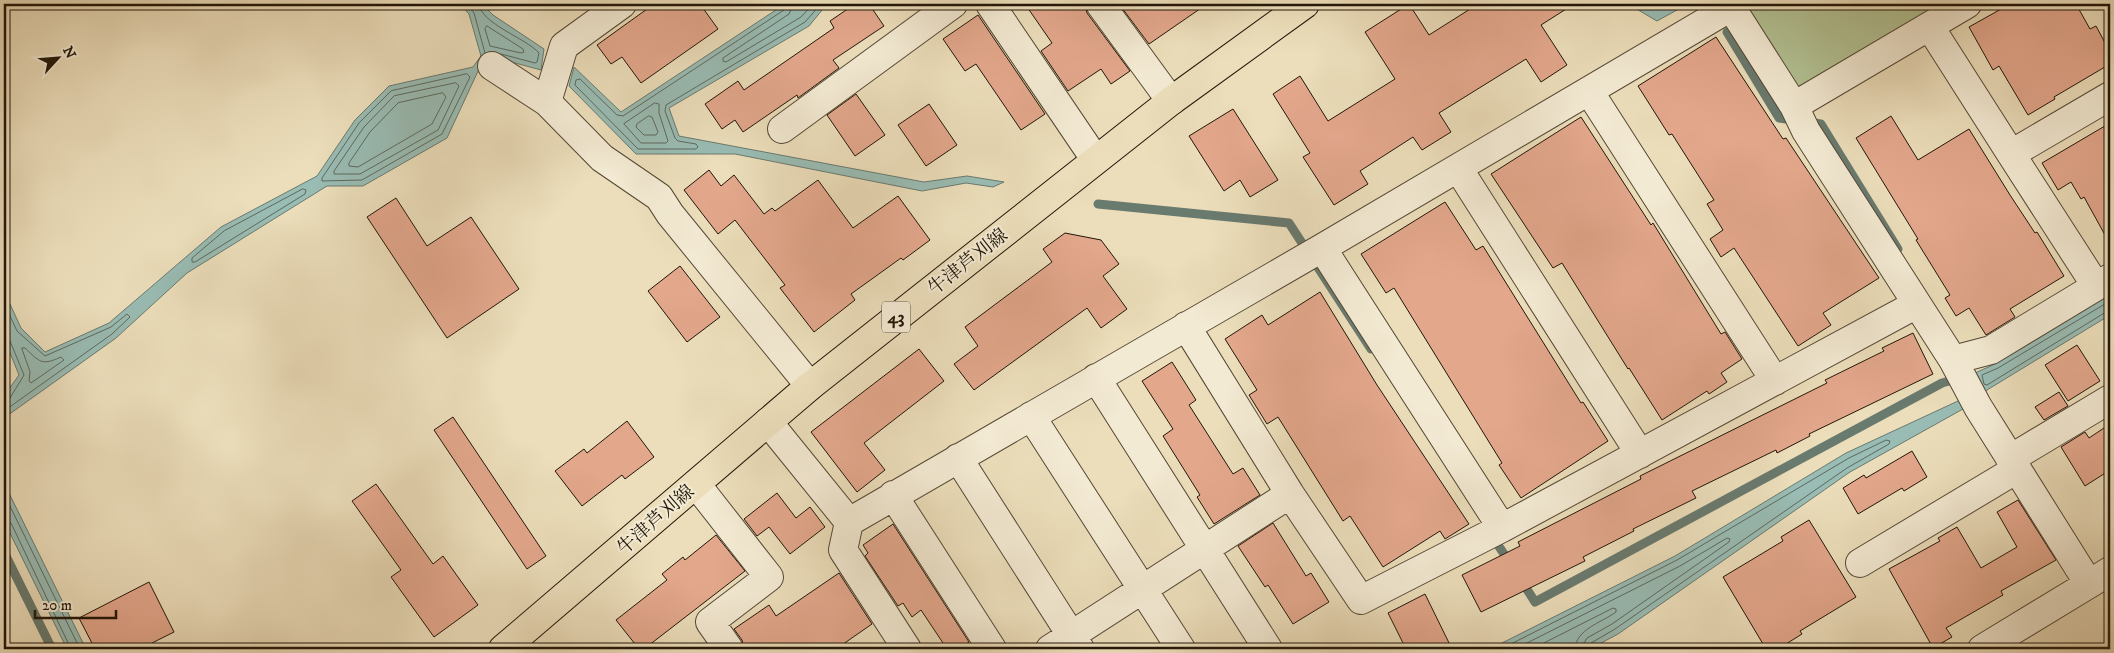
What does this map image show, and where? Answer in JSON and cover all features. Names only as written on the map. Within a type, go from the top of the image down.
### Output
[{"type":"main road","name":"牛津芦刈線","points":[[516,645],[696,484],[810,386],[1170,100],[1305,4]]},
{"type":"street","points":[[547,102],[564,46],[622,4]]},
{"type":"street","points":[[782,129],[953,4]]},
{"type":"street","points":[[990,4],[1095,159]]},
{"type":"street","points":[[1100,4],[1170,100]]},
{"type":"street","points":[[1794,106],[1967,4]]},
{"type":"street","points":[[907,649],[842,550],[849,522],[1458,168],[1730,5],[1794,106],[1806,132],[1917,304],[1962,361],[1978,407],[2014,464],[2100,577],[1982,649]]},
{"type":"street","points":[[1930,27],[2011,154],[2103,282],[1991,350],[1962,361]]},
{"type":"street","points":[[492,66],[547,102],[602,158],[659,197],[670,214],[810,386]]},
{"type":"street","points":[[1589,91],[1775,380]]},
{"type":"street","points":[[2011,154],[2110,96]]},
{"type":"street","points":[[1458,168],[1640,454]]},
{"type":"street","points":[[1313,253],[1494,532]]},
{"type":"street","points":[[1186,326],[1290,494],[1361,600],[1494,532],[1917,304]]},
{"type":"street","points":[[1096,378],[1268,649]]},
{"type":"street","points":[[1860,563],[2014,464],[2110,399]]},
{"type":"street","points":[[1031,416],[1181,649]]},
{"type":"street","points":[[768,422],[849,522]]},
{"type":"street","points":[[958,458],[1067,645],[1142,589],[1290,494]]},
{"type":"street","points":[[696,484],[769,578],[710,622],[729,649]]},
{"type":"street","points":[[893,495],[992,649]]},
{"type":"green space","points":[[1742,4],[1943,4],[1799,89]]},
{"type":"water","points":[[460,4],[482,4],[493,15],[544,49],[541,70],[493,57],[479,69],[447,138],[363,186],[327,186],[187,273],[116,338],[4,418],[4,396],[19,375],[4,338],[4,291],[21,328],[45,352],[109,323],[221,227],[317,176],[355,120],[389,86],[473,67],[481,56],[469,14]]},
{"type":"water","points":[[785,4],[827,4],[809,26],[669,108],[679,136],[924,182],[967,176],[1004,182],[993,187],[966,183],[922,191],[735,154],[636,154],[569,86],[574,67],[621,112]]},
{"type":"water","points":[[1628,4],[1688,4],[1657,21]]},
{"type":"water","points":[[2110,295],[2110,315],[1987,390],[1963,409],[1850,472],[1618,634],[1590,649],[1490,649],[1675,556],[1846,453],[1958,401],[1979,386],[1975,373],[1995,364]]},
{"type":"water","points":[[4,483],[86,649],[67,649],[4,521]]},
{"type":"building","points":[[654,4],[700,4],[718,29],[641,83],[622,57],[611,64],[597,45]]},
{"type":"building","points":[[855,4],[869,4],[884,26],[833,60],[839,68],[798,98],[797,95],[743,132],[735,120],[722,129],[705,104],[738,81],[744,90],[834,28],[830,21]]},
{"type":"building","points":[[1025,4],[1085,4],[1087,13],[1130,71],[1111,84],[1101,69],[1068,91],[1041,51],[1052,43]]},
{"type":"building","points":[[1119,4],[1207,4],[1149,44]]},
{"type":"building","points":[[1409,4],[1429,35],[1478,4],[1574,4],[1541,25],[1567,65],[1541,82],[1526,59],[1439,113],[1451,132],[1422,150],[1413,137],[1360,171],[1368,184],[1334,205],[1303,157],[1310,153],[1273,94],[1300,76],[1328,121],[1395,79],[1365,32]]},
{"type":"building","points":[[2010,4],[2076,4],[2090,29],[2096,26],[2110,52],[2110,64],[2054,97],[2055,99],[2028,115],[1999,66],[1993,70],[1969,27]]},
{"type":"building","points":[[978,15],[1045,114],[1021,130],[976,64],[965,71],[943,39]]},
{"type":"building","points":[[1716,37],[1783,139],[1786,138],[1879,278],[1823,313],[1831,325],[1798,346],[1734,248],[1721,257],[1710,239],[1723,230],[1707,204],[1714,200],[1672,134],[1669,135],[1638,86]]},
{"type":"building","points":[[856,94],[885,135],[855,156],[827,115]]},
{"type":"building","points":[[929,104],[957,145],[926,166],[898,125]]},
{"type":"building","points":[[1233,109],[1278,180],[1250,197],[1240,180],[1224,191],[1189,136]]},
{"type":"building","points":[[1891,116],[1918,160],[1969,129],[2064,276],[2010,309],[2015,317],[1986,335],[1969,308],[1956,316],[1945,298],[1950,295],[1856,138]]},
{"type":"building","points":[[1581,117],[1651,225],[1653,223],[1721,334],[1725,332],[1742,359],[1721,373],[1727,382],[1709,394],[1707,391],[1662,420],[1562,263],[1553,268],[1491,174]]},
{"type":"building","points":[[2110,123],[2110,244],[2084,197],[2081,199],[2071,182],[2058,190],[2042,163]]},
{"type":"building","points":[[709,170],[721,186],[734,175],[764,214],[772,208],[775,211],[818,180],[853,228],[898,196],[930,240],[903,260],[901,258],[851,294],[855,300],[814,332],[780,288],[785,285],[735,220],[718,234],[684,190]]},
{"type":"building","points":[[396,198],[427,246],[471,217],[519,289],[447,338],[367,217]]},
{"type":"building","points":[[1445,202],[1476,250],[1483,246],[1581,403],[1583,402],[1608,441],[1521,498],[1499,465],[1502,463],[1394,288],[1386,293],[1361,254]]},
{"type":"building","points":[[1065,233],[1101,240],[1119,264],[1103,276],[1127,309],[1101,328],[1087,308],[974,390],[954,364],[978,346],[965,327],[1052,262],[1043,249]]},
{"type":"building","points":[[680,266],[720,317],[687,342],[648,291]]},
{"type":"building","points":[[1320,292],[1377,385],[1469,524],[1445,539],[1440,531],[1383,567],[1350,516],[1343,521],[1278,417],[1267,424],[1249,395],[1257,390],[1225,339],[1262,315],[1268,325]]},
{"type":"building","points":[[1913,333],[1933,374],[1809,434],[1810,436],[1777,453],[1776,450],[1692,491],[1696,498],[1633,529],[1634,531],[1583,557],[1585,561],[1481,612],[1462,575],[1520,546],[1518,542],[1641,479],[1640,476],[1827,383],[1825,380],[1884,351],[1882,348]]},
{"type":"building","points":[[2077,345],[2100,381],[2068,401],[2045,365]]},
{"type":"building","points":[[919,349],[944,381],[864,443],[885,470],[857,492],[811,432]]},
{"type":"building","points":[[1172,362],[1196,400],[1189,405],[1233,474],[1243,468],[1260,495],[1214,524],[1197,497],[1200,495],[1163,436],[1173,429],[1142,381]]},
{"type":"building","points":[[2059,392],[2068,406],[2044,420],[2035,407]]},
{"type":"building","points":[[453,417],[546,556],[527,569],[434,430]]},
{"type":"building","points":[[627,421],[654,457],[625,479],[622,475],[582,506],[555,471],[584,449],[587,453]]},
{"type":"building","points":[[2110,424],[2110,470],[2085,486],[2061,447],[2085,432],[2089,438]]},
{"type":"building","points":[[1912,451],[1927,477],[1904,491],[1902,488],[1858,514],[1843,488],[1864,475],[1866,478]]},
{"type":"building","points":[[376,484],[433,564],[443,556],[478,605],[434,637],[391,577],[401,570],[352,501]]},
{"type":"building","points":[[777,493],[796,518],[810,507],[825,527],[790,554],[769,527],[757,536],[744,519]]},
{"type":"building","points":[[2018,500],[2056,560],[2001,591],[2003,595],[1946,628],[1952,637],[1933,648],[1889,569],[1940,541],[1938,538],[1957,527],[1981,568],[2017,547],[1997,512]]},
{"type":"building","points":[[1809,520],[1856,597],[1800,631],[1802,634],[1778,649],[1766,649],[1723,577],[1783,541],[1781,537]]},
{"type":"building","points":[[1273,523],[1306,576],[1311,573],[1329,602],[1293,624],[1268,585],[1265,587],[1238,546]]},
{"type":"building","points":[[893,524],[969,642],[959,649],[947,649],[921,610],[912,617],[903,603],[898,606],[865,556],[868,553],[863,545]]},
{"type":"building","points":[[716,535],[745,571],[644,649],[639,649],[616,620],[667,580],[662,574],[683,557],[685,560]]},
{"type":"building","points":[[839,573],[872,624],[836,649],[744,649],[742,640],[734,629],[769,605],[776,616]]},
{"type":"building","points":[[149,582],[174,632],[140,649],[95,649],[79,618]]},
{"type":"building","points":[[1425,594],[1452,649],[1406,649],[1388,613]]},
{"type":"waterway","points":[[1727,32],[1779,118],[1821,124],[1898,249]]},
{"type":"waterway","points":[[1098,204],[1289,223],[1371,349]]},
{"type":"waterway","points":[[1521,580],[1535,602],[1942,383],[1960,378]]},
{"type":"waterway","points":[[1492,536],[1510,563]]},
{"type":"waterway","points":[[4,552],[52,649]]}]
